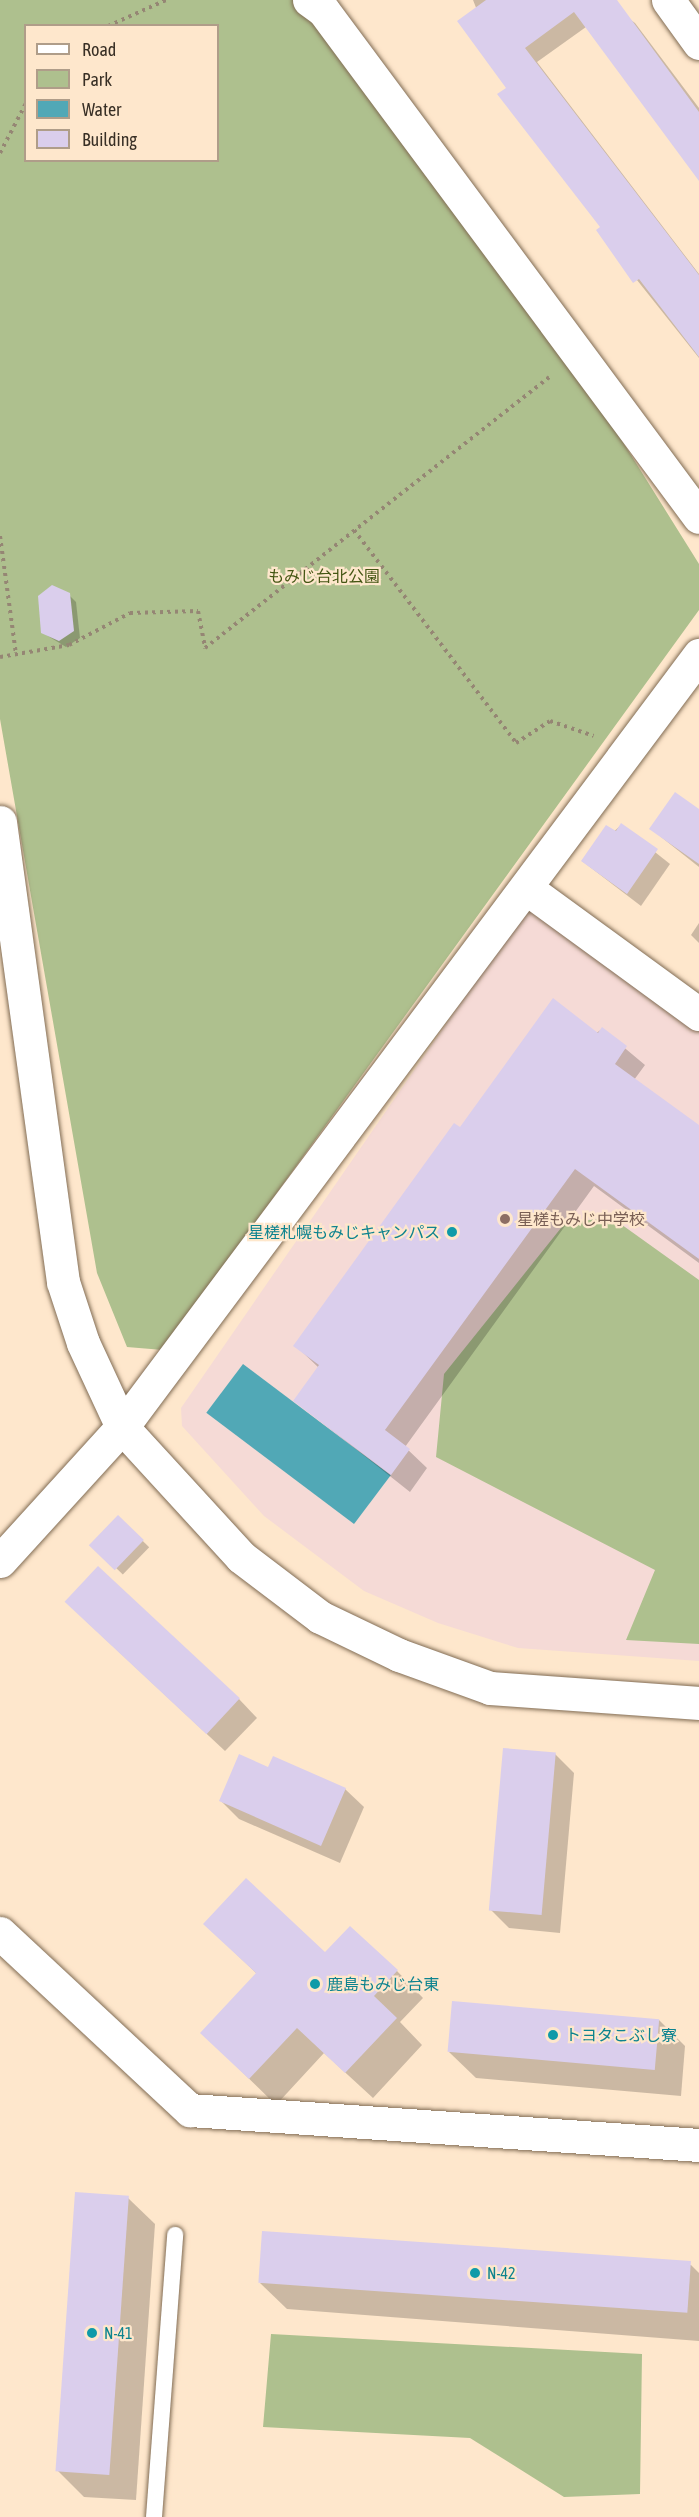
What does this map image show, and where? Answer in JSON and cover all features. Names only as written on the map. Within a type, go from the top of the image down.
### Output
[{"type":"street","points":[[668,0],[696,34]]},
{"type":"street","points":[[320,3],[689,482],[699,517]]},
{"type":"street","points":[[0,1561],[122,1427],[526,888],[618,756],[699,655]]},
{"type":"street","points":[[0,822],[63,1282],[122,1427],[241,1557],[320,1617],[359,1636],[490,1688],[699,1703]]},
{"type":"street","points":[[526,888],[699,1014]]},
{"type":"street","points":[[0,1933],[190,2110],[699,2145]]},
{"type":"lane","points":[[154,2517],[175,2235]]},
{"type":"path","points":[[112,24],[166,0]]},
{"type":"path","points":[[0,153],[24,107]]},
{"type":"path","points":[[0,657],[69,645],[130,613],[198,611],[205,648],[553,374]]},
{"type":"path","points":[[354,530],[516,743],[550,722],[586,730],[618,756]]},
{"type":"path","points":[[0,536],[16,654]]},
{"type":"shaded area","name":"星槎もみじ中学校","points":[[529,904],[699,1030],[699,1661],[518,1648],[438,1623],[364,1591],[264,1516],[182,1426],[181,1408]]},
{"type":"green space","name":"もみじ台北公園","points":[[0,0],[298,0],[571,359],[699,564],[699,610],[163,1350],[127,1347],[97,1273],[0,719]]},
{"type":"green space","points":[[611,1217],[699,1280],[699,1644],[626,1640],[655,1570],[436,1457],[444,1374],[565,1223]]},
{"type":"green space","points":[[271,2334],[642,2354],[640,2494],[564,2497],[470,2438],[263,2427]]},
{"type":"water","points":[[243,1364],[391,1475],[354,1524],[206,1413]]},
{"type":"building","points":[[486,0],[617,0],[699,112],[699,181],[574,12],[525,48],[699,275],[699,357],[639,279],[633,283],[596,230],[600,227],[497,94],[506,88],[457,21]]},
{"type":"building","points":[[52,585],[70,593],[74,631],[59,641],[41,633],[38,596]]},
{"type":"building","points":[[675,792],[699,809],[699,864],[649,829]]},
{"type":"building","points":[[621,823],[658,849],[627,894],[581,861],[606,825],[616,831]]},
{"type":"building","name":"星槎札幌もみじキャンパス","points":[[553,998],[598,1033],[602,1027],[627,1046],[615,1064],[699,1125],[699,1259],[575,1169],[385,1430],[410,1449],[391,1475],[293,1401],[319,1365],[293,1346],[454,1123],[460,1127]]},
{"type":"building","points":[[118,1515],[144,1540],[115,1570],[89,1545]]},
{"type":"building","points":[[98,1566],[240,1698],[206,1734],[65,1602]]},
{"type":"building","points":[[503,1748],[556,1753],[542,1915],[489,1910]]},
{"type":"building","points":[[239,1754],[268,1767],[273,1756],[346,1788],[321,1846],[219,1801]]},
{"type":"building","name":"鹿島もみじ台東","points":[[246,1878],[325,1952],[350,1926],[398,1970],[374,1996],[397,2018],[345,2073],[297,2028],[249,2079],[200,2033],[256,1973],[203,1924]]},
{"type":"building","name":"トヨタこぶし寮","points":[[452,2001],[659,2019],[655,2070],[448,2052]]},
{"type":"building","name":"N-41","points":[[75,2192],[129,2196],[109,2475],[55,2471]]},
{"type":"building","name":"N-42","points":[[262,2231],[691,2261],[687,2313],[258,2283]]},
{"type":"place","name":"星槎もみじ中学校","points":[[505,1219]]},
{"type":"place","name":"星槎札幌もみじキャンパス","points":[[452,1232]]},
{"type":"place","name":"鹿島もみじ台東","points":[[315,1984]]},
{"type":"place","name":"トヨタこぶし寮","points":[[553,2035]]},
{"type":"place","name":"N-42","points":[[475,2273]]},
{"type":"place","name":"N-41","points":[[92,2333]]}]
